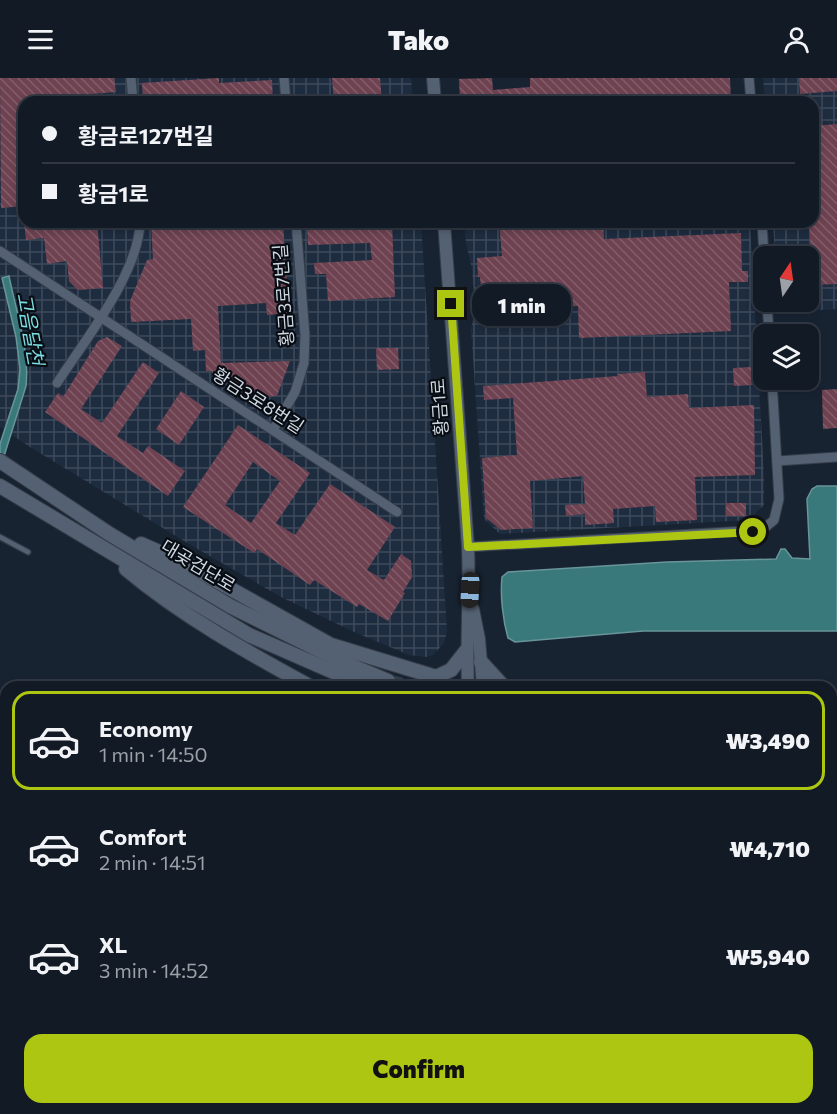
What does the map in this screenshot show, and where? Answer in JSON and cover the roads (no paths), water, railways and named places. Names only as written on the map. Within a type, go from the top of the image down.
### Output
[{"type":"main road","name":"대곶검단로","points":[[6,465],[95,525],[230,606],[345,663],[388,681]]},
{"type":"main road","name":"대곶검단로","points":[[0,486],[249,635],[354,681]]},
{"type":"main road","points":[[95,525],[186,564],[332,645],[436,677],[451,670],[466,651]]},
{"type":"main road","points":[[94,543],[157,595],[300,681]]},
{"type":"main road","points":[[481,662],[498,681]]},
{"type":"street","points":[[131,78],[132,96]]},
{"type":"street","points":[[284,78],[286,96]]},
{"type":"street","points":[[433,78],[434,96]]},
{"type":"street","points":[[749,78],[750,96]]},
{"type":"street","points":[[57,383],[130,267],[139,240],[140,228]]},
{"type":"street","name":"황금3로7번길","points":[[273,430],[295,392],[304,363],[305,335],[296,228]]},
{"type":"street","name":"황금1로","points":[[444,228],[468,547],[470,590],[466,651],[468,681]]},
{"type":"street","points":[[762,228],[763,246]]},
{"type":"street","name":"황금3로8번길","points":[[0,251],[397,512]]},
{"type":"street","points":[[468,547],[762,530],[774,520],[779,499],[773,390]]},
{"type":"street","points":[[777,461],[837,457]]},
{"type":"street","name":"황금1로","points":[[470,590],[479,639],[483,681]]},
{"type":"lane","points":[[0,537],[28,552]]},
{"type":"water label","name":"고음달천","points":[[30,329]]}]
